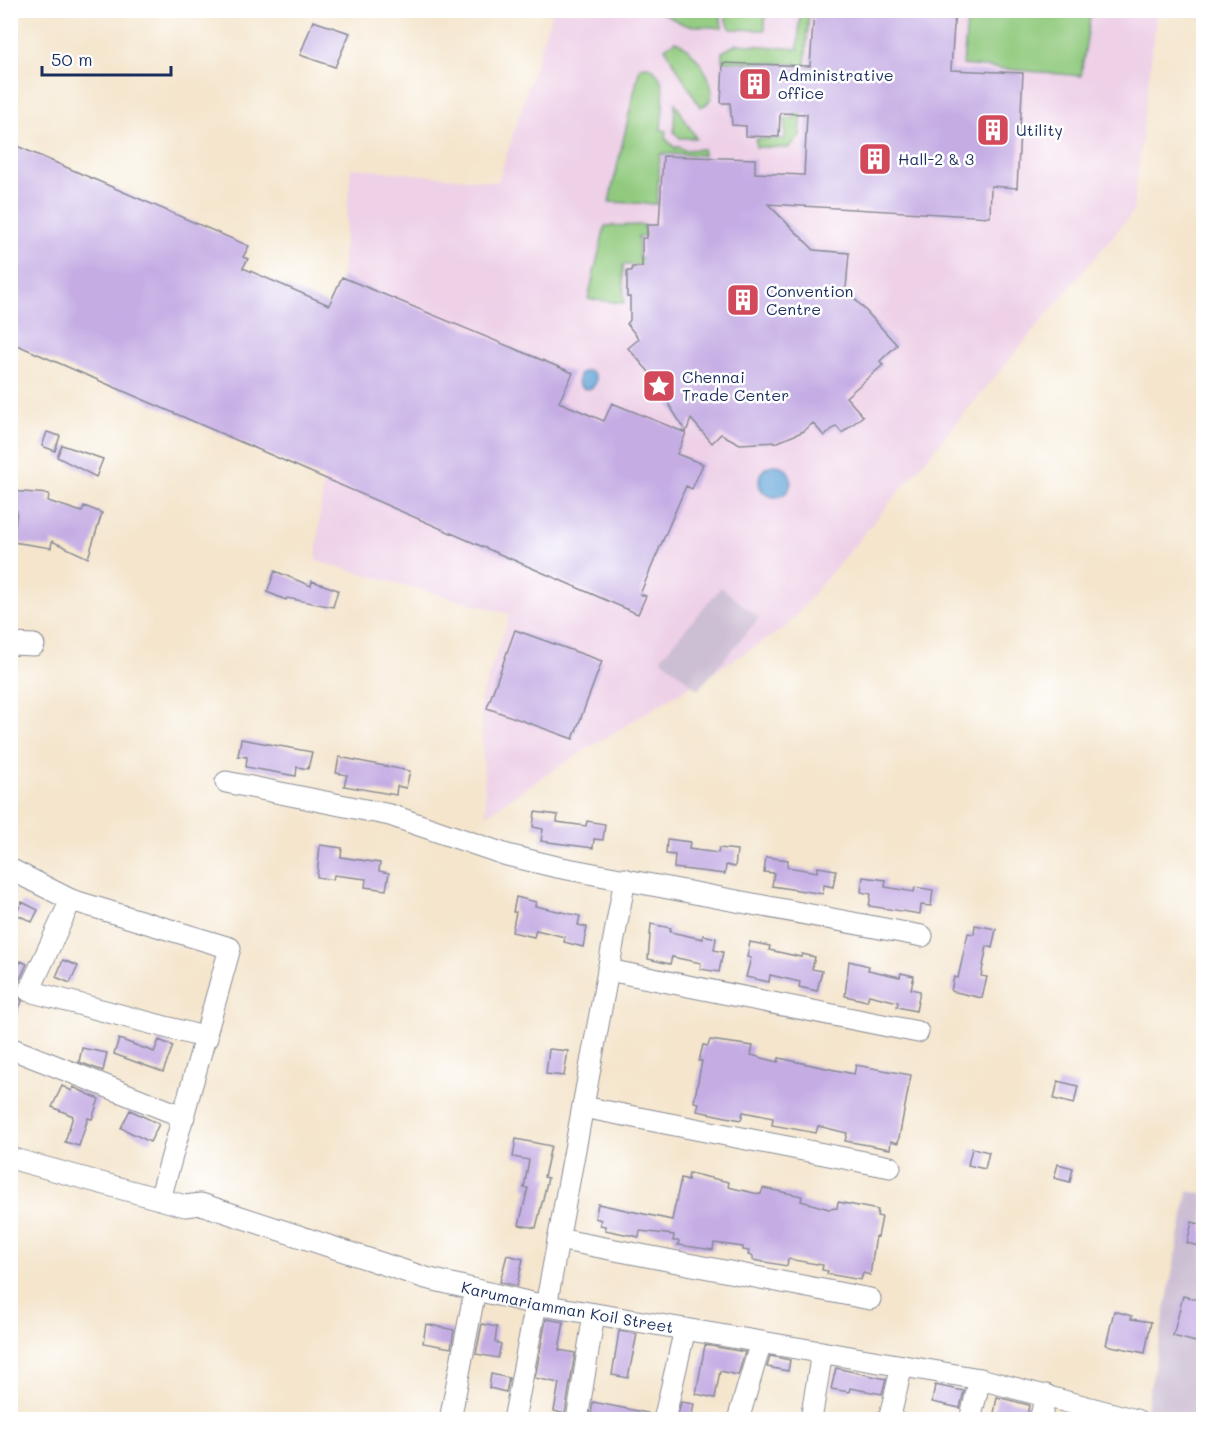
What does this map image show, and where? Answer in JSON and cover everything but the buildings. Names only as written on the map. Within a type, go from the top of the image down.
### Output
[{"type":"street","points":[[10,644],[34,645]]},
{"type":"street","points":[[226,782],[390,815],[507,855],[922,936]]},
{"type":"street","points":[[10,870],[71,900],[230,948],[207,1038],[160,1199]]},
{"type":"street","points":[[514,1419],[558,1239],[625,879]]},
{"type":"street","points":[[71,900],[29,991],[207,1038]]},
{"type":"street","points":[[608,970],[918,1032]]},
{"type":"street","points":[[10,1048],[183,1117]]},
{"type":"street","points":[[583,1107],[890,1167]]},
{"type":"street","name":"Karumariamman Koil Street","points":[[10,1158],[185,1206],[201,1204],[426,1278],[476,1290],[541,1305],[980,1379],[1046,1395],[1092,1414],[1136,1419]]},
{"type":"street","points":[[558,1239],[870,1299]]},
{"type":"street","points":[[450,1419],[476,1290]]},
{"type":"street","points":[[577,1419],[594,1314]]},
{"type":"street","points":[[664,1419],[685,1329]]},
{"type":"street","points":[[738,1419],[761,1342]]},
{"type":"street","points":[[812,1419],[822,1352]]},
{"type":"street","points":[[890,1419],[902,1366]]},
{"type":"street","points":[[970,1419],[980,1379]]},
{"type":"street","points":[[1040,1419],[1046,1395]]},
{"type":"shaded area","name":"Chennai Trade Center","points":[[552,11],[1157,11],[1133,212],[785,628],[548,773],[486,815],[480,701],[510,614],[316,561],[351,168],[498,182]]},
{"type":"shaded area","points":[[721,587],[759,618],[698,690],[661,658]]},
{"type":"shaded area","points":[[1188,1191],[1203,1194],[1203,1419],[1189,1419],[1146,1409]]},
{"type":"green space","points":[[658,11],[720,11],[722,28],[685,25]]},
{"type":"green space","points":[[726,11],[765,11],[765,30],[731,29],[726,21]]},
{"type":"green space","points":[[800,11],[809,11],[800,137],[788,148],[756,147],[756,139],[785,139],[785,119],[795,118],[797,64],[722,61],[722,52],[737,44],[798,49]]},
{"type":"green space","points":[[968,11],[1091,11],[1081,76],[963,65]]},
{"type":"green space","points":[[675,41],[683,45],[700,62],[711,84],[712,94],[708,102],[700,107],[665,48]]},
{"type":"green space","points":[[648,66],[655,71],[662,85],[664,94],[661,129],[666,131],[665,138],[675,148],[679,146],[683,150],[703,149],[703,155],[660,154],[657,204],[609,202],[640,67]]},
{"type":"green space","points":[[675,103],[696,138],[680,138],[674,132]]},
{"type":"green space","points":[[644,225],[645,236],[638,236],[639,258],[644,258],[644,265],[623,265],[624,303],[588,299],[605,226]]},
{"type":"water","points":[[587,371],[593,374],[596,380],[593,386],[587,389],[581,386],[578,380],[581,374]]},
{"type":"water","points":[[775,465],[786,470],[791,481],[786,492],[775,497],[764,492],[759,481],[764,470]]},
{"type":"place","name":"Administrative office","points":[[755,84]]},
{"type":"place","name":"Utility","points":[[993,130]]},
{"type":"place","name":"Hall-2 & 3","points":[[875,159]]},
{"type":"place","name":"Convention Centre","points":[[743,300]]},
{"type":"place","name":"Chennai Trade Center","points":[[659,386]]}]
